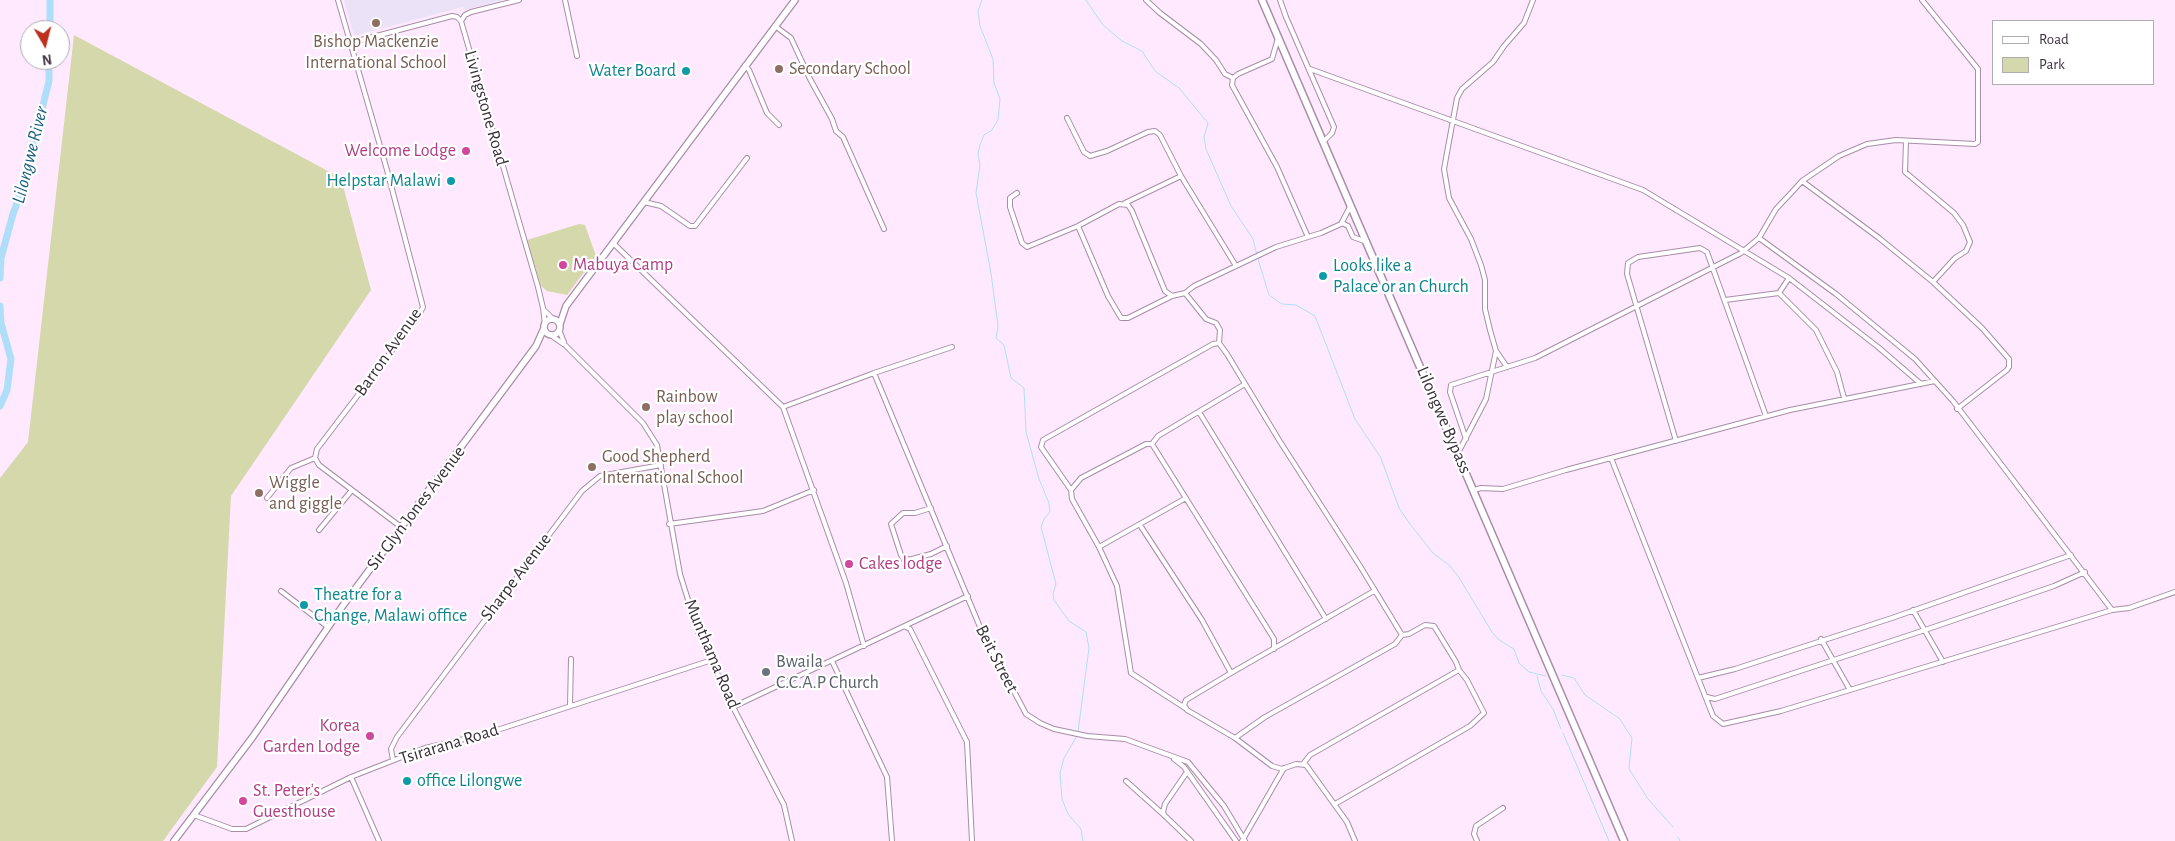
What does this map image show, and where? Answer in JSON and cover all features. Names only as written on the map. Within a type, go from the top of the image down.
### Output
[{"type":"main road","points":[[536,346],[544,326],[566,306],[795,0]]},
{"type":"main road","name":"Lilongwe Bypass","points":[[1262,0],[1278,36],[1280,56],[1324,141],[1624,841]]},
{"type":"main road","points":[[536,346],[552,336],[560,327],[566,306]]},
{"type":"main road","points":[[552,318],[556,319],[560,327]]},
{"type":"main road","points":[[544,326],[546,334],[552,336]]},
{"type":"main road","name":"Sir Glyn Jones Avenue","points":[[174,841],[252,738],[328,627],[536,346]]},
{"type":"street","points":[[338,0],[350,43],[452,16],[457,17],[461,21],[465,15],[471,12],[519,0]]},
{"type":"street","points":[[565,0],[577,56]]},
{"type":"street","points":[[1146,0],[1201,44],[1216,60],[1225,74],[1232,78],[1234,89],[1277,167],[1308,236]]},
{"type":"street","points":[[1280,0],[1334,127],[1332,133],[1324,141]]},
{"type":"street","points":[[1507,367],[1496,351],[1485,308],[1486,280],[1482,266],[1471,239],[1448,194],[1444,169],[1457,98],[1462,88],[1493,62],[1504,46],[1524,24],[1533,0]]},
{"type":"street","points":[[1466,439],[1450,392],[1451,385],[1535,358],[1745,250],[1759,238],[1776,209],[1802,182],[1839,156],[1867,144],[1906,141],[1975,144],[1980,138],[1977,107],[1978,69],[1922,0]]},
{"type":"street","name":"Livingstone Road","points":[[461,21],[543,308],[544,326]]},
{"type":"street","points":[[775,26],[791,38],[836,130],[843,137],[884,229]]},
{"type":"street","points":[[1232,78],[1280,56],[1278,36]]},
{"type":"street","name":"Barron Avenue","points":[[315,458],[317,449],[419,315],[423,307],[422,297],[387,170],[350,43]]},
{"type":"street","points":[[745,66],[749,70],[767,113],[779,125]]},
{"type":"street","points":[[1310,69],[1643,190],[1789,278],[1829,308],[1921,384]]},
{"type":"street","points":[[1067,118],[1084,152],[1090,156],[1148,132],[1157,133],[1180,176],[1236,266]]},
{"type":"street","points":[[1906,141],[1905,172],[1954,213],[1963,225],[1970,242],[1966,251],[1955,258],[1933,282]]},
{"type":"street","points":[[644,202],[661,206],[690,226],[695,226],[747,158]]},
{"type":"street","points":[[1017,192],[1010,198],[1010,207],[1024,246],[1031,247],[1078,226],[1119,204],[1125,204],[1180,176]]},
{"type":"street","points":[[1802,182],[1879,238],[1933,282],[1982,328],[2010,363],[2007,370],[1957,408]]},
{"type":"street","points":[[1125,204],[1132,211],[1165,291],[1172,296]]},
{"type":"street","points":[[1078,226],[1118,316],[1128,318],[1172,296],[1185,293],[1194,286],[1282,245],[1342,223],[1351,204]]},
{"type":"street","points":[[1342,223],[1348,226],[1353,237],[1367,242]]},
{"type":"street","points":[[1759,238],[1865,316],[1915,359],[1953,401],[2085,572],[2112,610]]},
{"type":"street","points":[[613,243],[784,407],[856,615],[864,646]]},
{"type":"street","points":[[1676,441],[1627,274],[1628,263],[1632,259],[1700,248],[1707,252],[1766,416]]},
{"type":"street","points":[[1725,300],[1779,293],[1789,278]]},
{"type":"street","points":[[1185,293],[1206,318],[1218,325],[1218,344],[1402,635]]},
{"type":"street","points":[[1779,293],[1816,330],[1837,372],[1844,398]]},
{"type":"street","name":"Livingstone Road","points":[[543,308],[552,318]]},
{"type":"street","name":"Munthama Road","points":[[560,327],[564,344]]},
{"type":"street","name":"Munthama Road","points":[[552,336],[564,344],[643,423],[657,445],[670,524],[687,596],[698,632],[733,707],[784,805],[792,841]]},
{"type":"street","points":[[1218,344],[1215,343],[1205,348],[1043,440],[1041,447],[1071,490],[1072,499],[1099,546],[1119,591],[1132,673],[1220,731],[1235,738],[1272,766],[1284,768],[1303,764],[1311,771],[1335,804],[1352,830],[1355,841]]},
{"type":"street","points":[[784,407],[874,372],[952,347]]},
{"type":"street","points":[[1458,453],[1486,399],[1496,351]]},
{"type":"street","name":"Beit Street","points":[[874,372],[980,627],[1026,714],[1032,719],[1054,729],[1074,734],[1125,740],[1191,764],[1224,806],[1244,840]]},
{"type":"street","points":[[1474,490],[1481,488],[1503,489],[1766,416],[1844,398],[1935,382]]},
{"type":"street","points":[[1152,444],[1158,436],[1245,384]]},
{"type":"street","points":[[1200,412],[1326,619]]},
{"type":"street","points":[[1071,490],[1081,478],[1146,444],[1152,444]]},
{"type":"street","points":[[1152,444],[1274,639],[1274,649]]},
{"type":"street","points":[[267,498],[291,468],[315,458],[319,465],[401,527]]},
{"type":"street","points":[[1611,458],[1713,716],[1723,724],[1764,716],[2112,610],[2129,608],[2175,592]]},
{"type":"street","name":"Sharpe Avenue","points":[[393,760],[391,749],[397,737],[582,490],[600,476],[661,465]]},
{"type":"street","points":[[319,530],[352,490]]},
{"type":"street","points":[[670,524],[763,511],[814,490]]},
{"type":"street","points":[[1099,546],[1186,498]]},
{"type":"street","points":[[931,508],[915,513],[903,513],[891,524],[901,556],[904,560],[912,559],[931,554],[947,546]]},
{"type":"street","points":[[1140,525],[1202,620],[1231,673]]},
{"type":"street","points":[[1698,678],[1734,669],[1913,610],[2071,555]]},
{"type":"street","points":[[1707,697],[1714,699],[1925,630],[2054,586],[2085,572]]},
{"type":"street","points":[[281,591],[328,627]]},
{"type":"street","points":[[1185,708],[1186,700],[1374,591]]},
{"type":"street","points":[[733,707],[968,596]]},
{"type":"street","points":[[1913,610],[1943,662]]},
{"type":"street","points":[[1235,738],[1266,717],[1394,644],[1402,635],[1409,634],[1425,624],[1434,626],[1484,710],[1482,716],[1470,726],[1335,804]]},
{"type":"street","points":[[903,627],[910,629],[967,742],[972,841]]},
{"type":"street","points":[[1821,639],[1850,690]]},
{"type":"street","points":[[570,659],[570,706]]},
{"type":"street","name":"Tsirarana Road","points":[[194,815],[232,829],[246,829],[351,777],[425,748],[474,737],[712,660]]},
{"type":"street","points":[[832,661],[887,777],[892,841]]},
{"type":"street","points":[[1303,764],[1310,755],[1459,670]]},
{"type":"street","points":[[1168,755],[1179,762],[1187,772],[1236,841]]},
{"type":"street","points":[[1244,840],[1284,768]]},
{"type":"street","points":[[1164,815],[1165,804],[1187,772]]},
{"type":"street","points":[[351,777],[379,841]]},
{"type":"street","points":[[1126,782],[1191,841]]},
{"type":"street","points":[[1477,841],[1474,834],[1476,826],[1503,808]]},
{"type":"shaded area","name":"Bishop Mackenzie International School","points":[[344,0],[503,0],[464,10],[463,7],[354,36]]},
{"type":"green space","points":[[74,35],[341,178],[371,290],[231,496],[217,767],[163,841],[0,841],[0,478],[28,442]]},
{"type":"green space","points":[[579,224],[585,225],[596,256],[567,295],[547,291],[541,286],[527,240]]},
{"type":"waterway","name":"Lilongwe River","points":[[50,0],[50,20]]},
{"type":"waterway","points":[[982,0],[978,11],[980,26],[993,59],[994,83],[1000,99],[998,120],[992,130],[984,135],[980,145],[978,154],[980,165],[976,193],[991,273],[998,326],[996,338],[1004,345],[1011,378],[1024,388],[1026,432],[1039,479],[1049,503],[1050,512],[1044,519],[1041,527],[1056,584],[1053,594],[1054,600],[1069,621],[1086,632],[1089,648],[1078,732]]},
{"type":"waterway","points":[[1086,0],[1103,25],[1122,41],[1142,51],[1155,71],[1179,88],[1208,123],[1204,137],[1206,149],[1231,206],[1253,239],[1257,255]]},
{"type":"waterway","name":"Lilongwe River","points":[[0,278],[1,258],[22,189],[49,81],[49,70]]},
{"type":"waterway","points":[[1258,259],[1269,295],[1282,304],[1296,305],[1315,316],[1355,419],[1381,458],[1399,508],[1410,524],[1433,553],[1449,565],[1458,576],[1492,632],[1499,640],[1514,649],[1519,663],[1529,672],[1546,676]]},
{"type":"waterway","name":"Lilongwe River","points":[[0,306],[1,323],[11,359],[7,390],[0,406]]},
{"type":"waterway","points":[[1562,675],[1574,678],[1585,695],[1620,719],[1632,738],[1629,769],[1648,799],[1673,827]]},
{"type":"waterway","points":[[1537,676],[1541,691],[1553,709],[1561,729]]},
{"type":"waterway","points":[[1563,733],[1609,841]]},
{"type":"waterway","points":[[1077,736],[1064,758],[1060,773],[1062,799],[1068,814],[1081,829],[1083,841]]},
{"type":"waterway","points":[[1678,837],[1680,841]]},
{"type":"place","name":"Bishop Mackenzie International School","points":[[376,23]]},
{"type":"place","name":"Secondary School","points":[[779,69]]},
{"type":"place","name":"Water Board","points":[[686,71]]},
{"type":"place","name":"Welcome Lodge","points":[[466,151]]},
{"type":"place","name":"Helpstar Malawi","points":[[451,181]]},
{"type":"place","name":"Mabuya Camp","points":[[563,265]]},
{"type":"place","name":"Looks like a Palace or an Church","points":[[1323,276]]},
{"type":"place","name":"Rainbow play school","points":[[646,407]]},
{"type":"place","name":"Good Shepherd International School","points":[[592,467]]},
{"type":"place","name":"Wiggle and giggle","points":[[259,493]]},
{"type":"place","name":"Cakes lodge","points":[[849,564]]},
{"type":"place","name":"Theatre for a Change, Malawi office","points":[[304,605]]},
{"type":"place","name":"Bwaila C.C.A.P Church","points":[[766,672]]},
{"type":"place","name":"Korea Garden Lodge","points":[[370,736]]},
{"type":"place","name":"office Lilongwe","points":[[407,781]]},
{"type":"place","name":"St. Peter's Guesthouse","points":[[243,801]]}]
